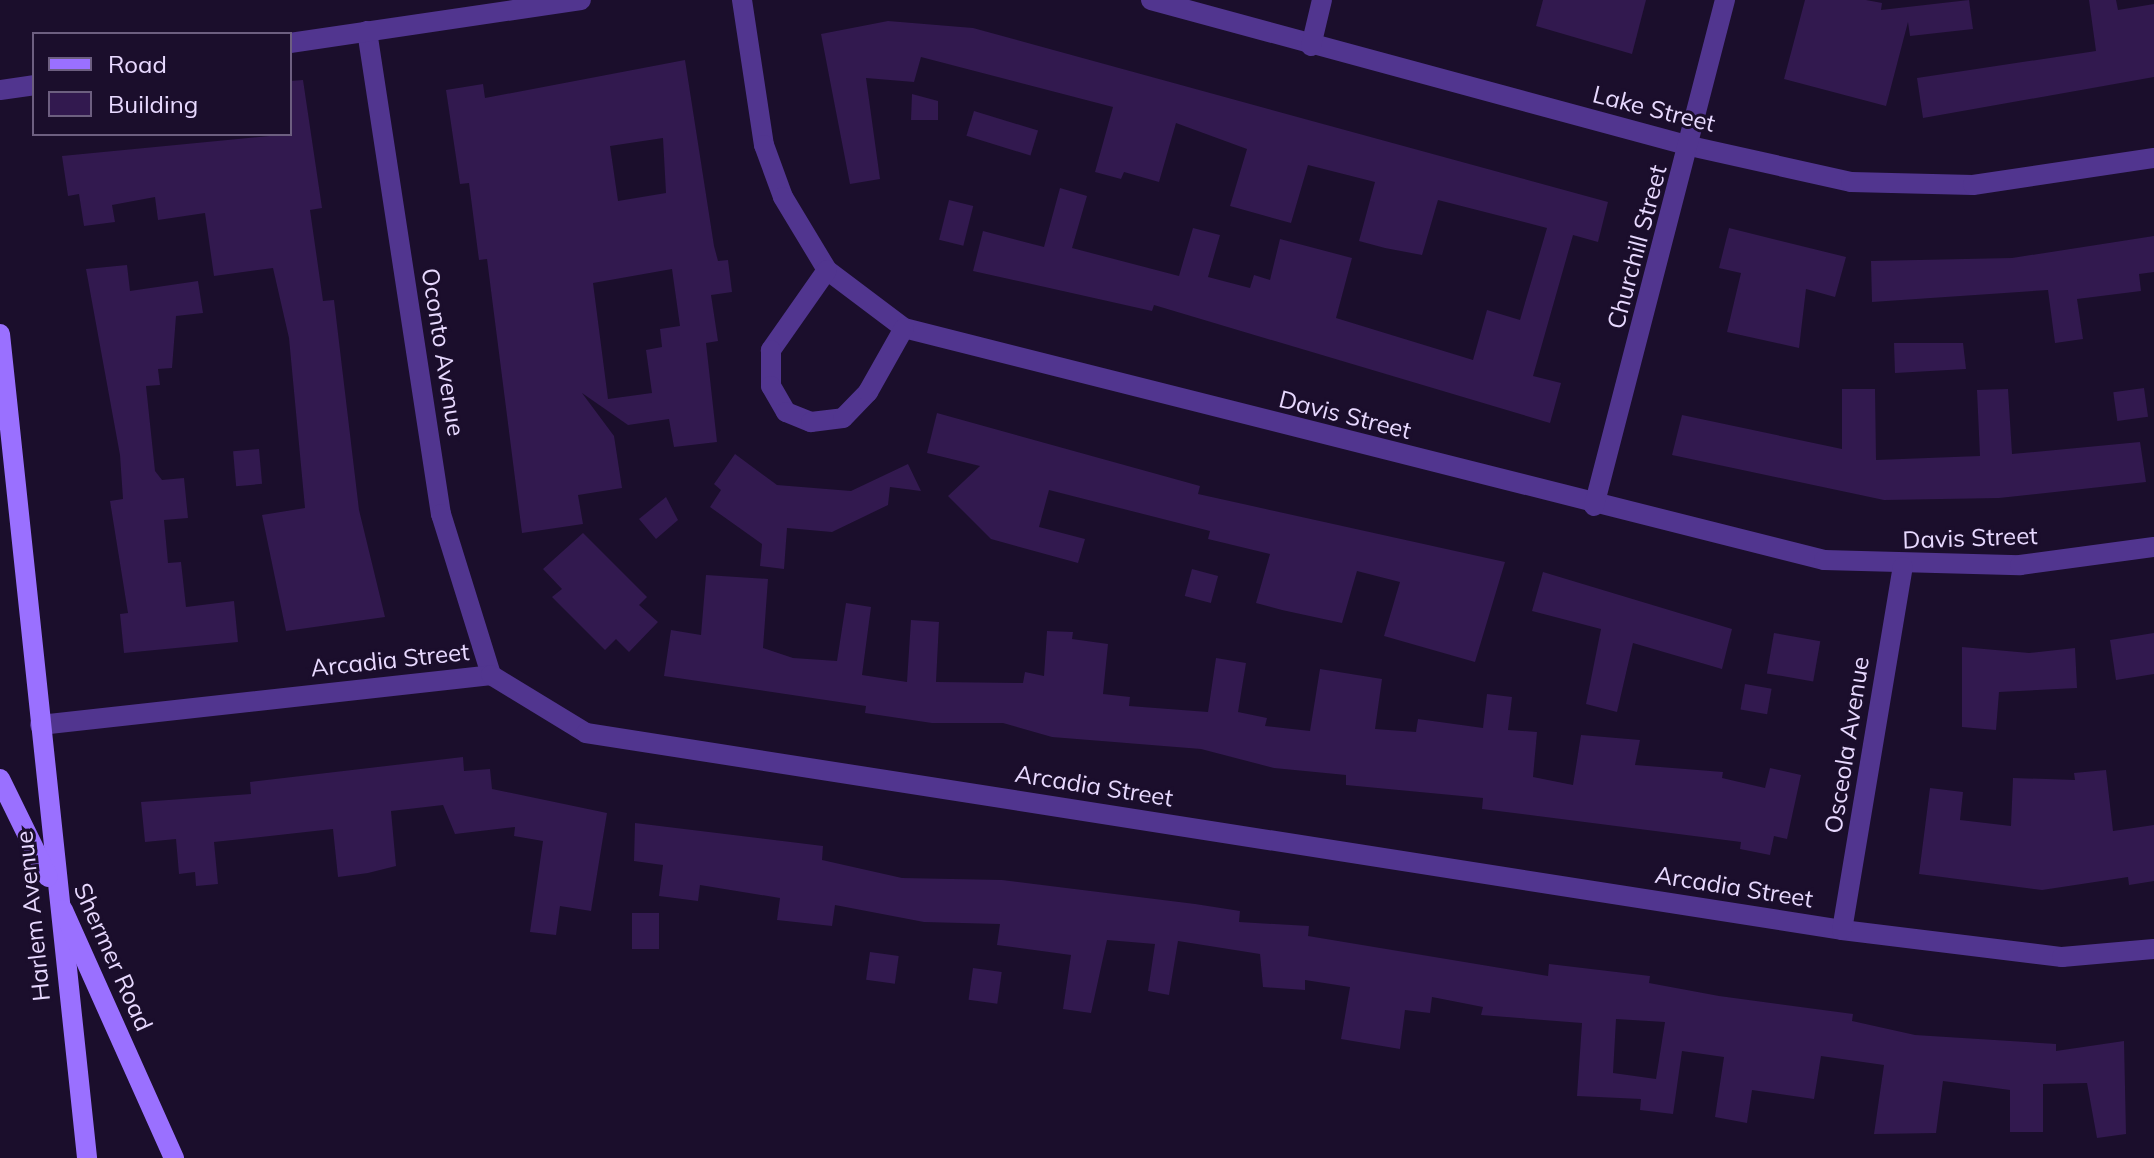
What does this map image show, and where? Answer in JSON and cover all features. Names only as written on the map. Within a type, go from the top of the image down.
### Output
[{"type":"main road","name":"Harlem Avenue","points":[[0,334],[54,890],[87,1158]]},
{"type":"main road","name":"Shermer Road","points":[[0,779],[54,890],[174,1158]]},
{"type":"street","points":[[292,43],[581,0]]},
{"type":"street","name":"Davis Street","points":[[742,0],[764,145],[783,197],[827,270],[904,328],[1594,506],[1824,560],[1903,567],[2020,565],[2154,547]]},
{"type":"street","name":"Lake Street","points":[[1151,0],[1311,46],[1690,146],[1851,182],[1913,188],[2154,158]]},
{"type":"street","points":[[1311,46],[1322,0]]},
{"type":"street","name":"Churchill Street","points":[[1594,506],[1690,146],[1725,0]]},
{"type":"street","name":"Oconto Avenue","points":[[367,31],[441,514],[491,675]]},
{"type":"street","points":[[0,90],[32,85]]},
{"type":"street","points":[[827,270],[771,350],[771,386],[786,412],[811,422],[843,418],[868,392],[904,328]]},
{"type":"street","name":"Osceola Avenue","points":[[1842,930],[1903,567]]},
{"type":"street","name":"Arcadia Street","points":[[40,725],[491,675],[586,733],[1842,930],[2062,957],[2154,949]]},
{"type":"building","points":[[1543,0],[1646,0],[1632,54],[1536,26]]},
{"type":"building","points":[[1805,0],[1866,0],[1882,3],[1881,10],[1969,0],[1973,29],[1910,36],[1908,22],[1886,106],[1784,79]]},
{"type":"building","points":[[2089,0],[2116,0],[2118,10],[2154,4],[2154,77],[1923,118],[1917,78],[2096,51]]},
{"type":"building","points":[[888,21],[973,28],[1608,202],[1598,242],[1573,235],[1533,376],[1561,383],[1550,423],[1154,305],[1152,311],[973,271],[983,231],[1044,247],[1060,188],[1087,196],[1072,248],[1179,276],[1193,228],[1220,235],[1208,277],[1250,288],[1254,275],[1270,280],[1280,239],[1352,258],[1336,318],[1473,360],[1487,310],[1520,320],[1547,228],[1438,200],[1422,255],[1385,248],[1359,241],[1375,182],[1308,165],[1291,223],[1230,206],[1247,149],[1176,123],[1159,182],[1124,172],[1121,179],[1095,172],[1113,107],[921,57],[914,82],[866,78],[880,179],[850,184],[821,34]]},
{"type":"building","points":[[685,60],[714,246],[718,261],[728,260],[732,292],[711,295],[718,341],[706,343],[717,442],[674,447],[669,419],[628,425],[582,393],[614,436],[622,488],[578,495],[583,524],[522,533],[487,259],[479,260],[469,183],[460,184],[446,90],[483,84],[485,98]],"holes":[[[663,138],[666,193],[618,201],[610,146]],[[672,269],[680,326],[660,329],[662,347],[646,350],[652,393],[608,399],[593,283]]]},
{"type":"building","points":[[303,80],[322,208],[310,210],[323,301],[334,300],[359,510],[385,617],[286,631],[262,515],[305,508],[289,338],[273,268],[214,276],[205,213],[158,220],[155,197],[112,205],[115,222],[84,226],[79,194],[68,196],[62,156],[292,136],[292,81]]},
{"type":"building","points":[[912,94],[938,101],[938,120],[911,120]]},
{"type":"building","points":[[974,111],[1038,131],[1030,155],[966,136]]},
{"type":"building","points":[[949,200],[973,206],[963,246],[939,240]]},
{"type":"building","points":[[1729,228],[1846,257],[1835,297],[1806,289],[1799,348],[1727,332],[1741,273],[1719,268]]},
{"type":"building","points":[[2154,236],[2154,272],[2139,274],[2141,291],[2077,299],[2083,339],[2055,343],[2048,290],[1872,302],[1871,261],[2012,258]]},
{"type":"building","points":[[127,265],[130,291],[198,281],[203,313],[176,316],[172,368],[158,369],[160,385],[146,386],[155,471],[162,480],[184,478],[188,518],[164,520],[168,563],[181,562],[186,607],[234,601],[238,642],[124,653],[120,614],[128,613],[110,501],[123,499],[120,455],[86,269]]},
{"type":"building","points":[[1894,343],[1963,343],[1966,369],[1895,373]]},
{"type":"building","points":[[2144,388],[2148,417],[2117,421],[2113,392]]},
{"type":"building","points":[[1842,389],[1875,389],[1876,460],[1980,456],[1977,390],[2008,389],[2012,454],[2140,442],[2146,482],[1999,498],[1884,500],[1672,455],[1682,415],[1842,449]]},
{"type":"building","points":[[937,413],[1200,486],[1198,494],[1505,562],[1475,662],[1384,636],[1400,582],[1357,571],[1342,623],[1282,610],[1256,603],[1270,554],[1208,539],[1210,531],[1049,490],[1039,527],[1085,539],[1078,563],[991,539],[948,496],[980,466],[927,453]]},
{"type":"building","points":[[259,449],[262,484],[236,486],[233,451]]},
{"type":"building","points":[[735,454],[777,485],[851,491],[908,464],[921,491],[890,487],[888,505],[832,532],[787,528],[784,569],[760,566],[762,544],[710,507],[721,490],[714,484]]},
{"type":"building","points":[[666,497],[678,520],[656,539],[639,519]]},
{"type":"building","points":[[583,533],[647,597],[639,605],[658,622],[629,652],[616,639],[605,650],[552,597],[562,589],[543,569]]},
{"type":"building","points":[[1192,569],[1218,576],[1211,603],[1185,596]]},
{"type":"building","points":[[1543,572],[1732,629],[1722,669],[1633,643],[1617,712],[1586,704],[1601,629],[1532,611]]},
{"type":"building","points":[[706,575],[768,579],[763,648],[793,658],[837,661],[846,603],[871,607],[862,675],[907,682],[911,620],[939,622],[936,682],[1023,683],[1025,672],[1044,676],[1047,631],[1073,632],[1072,639],[1108,644],[1103,694],[1130,697],[1129,706],[1208,712],[1216,658],[1246,663],[1238,712],[1267,718],[1265,726],[1310,731],[1320,669],[1382,679],[1375,729],[1416,732],[1418,719],[1483,728],[1487,694],[1512,697],[1508,730],[1537,732],[1533,777],[1573,785],[1581,735],[1640,740],[1635,765],[1723,772],[1722,778],[1765,788],[1770,768],[1801,775],[1787,839],[1774,836],[1770,855],[1740,849],[1741,842],[1482,809],[1483,798],[1346,785],[1346,775],[1274,768],[1201,749],[1052,737],[1003,723],[932,723],[865,713],[866,706],[664,676],[671,630],[701,635]]},
{"type":"building","points":[[1774,633],[1820,641],[1813,682],[1767,673]]},
{"type":"building","points":[[2154,633],[2154,674],[2116,680],[2110,640]]},
{"type":"building","points":[[1962,647],[2029,653],[2075,648],[2077,688],[1999,692],[1996,730],[1962,727]]},
{"type":"building","points":[[1745,684],[1772,689],[1767,714],[1740,710]]},
{"type":"building","points":[[463,757],[464,771],[490,769],[492,789],[607,813],[591,911],[560,906],[556,935],[530,932],[543,841],[514,836],[515,827],[455,834],[443,805],[391,811],[396,866],[338,877],[333,829],[214,842],[218,884],[196,886],[195,872],[179,874],[176,839],[145,842],[141,802],[251,794],[250,782]]},
{"type":"building","points":[[2106,770],[2113,831],[2154,825],[2154,881],[2129,885],[2128,877],[2042,890],[1919,874],[1930,788],[1963,792],[1960,820],[2011,826],[2013,778],[2075,780],[2074,773]]},
{"type":"building","points":[[635,823],[823,846],[822,860],[902,878],[1002,880],[1240,911],[1239,922],[1309,926],[1308,936],[1548,976],[1549,964],[1650,976],[1649,983],[1853,1014],[1852,1021],[1915,1035],[2056,1044],[2056,1051],[2124,1041],[2126,1134],[2097,1138],[2087,1083],[2043,1084],[2043,1132],[2010,1132],[2010,1090],[1943,1081],[1936,1133],[1874,1134],[1884,1065],[1821,1056],[1814,1099],[1752,1090],[1747,1123],[1715,1117],[1724,1057],[1682,1051],[1673,1114],[1640,1110],[1641,1099],[1577,1096],[1582,1023],[1481,1015],[1483,1007],[1432,997],[1430,1013],[1405,1010],[1400,1049],[1341,1039],[1350,987],[1305,980],[1305,990],[1263,987],[1260,954],[1178,941],[1169,995],[1148,991],[1155,944],[1107,940],[1091,1013],[1063,1009],[1071,955],[997,945],[1000,924],[924,922],[835,905],[832,926],[777,920],[780,898],[700,885],[698,901],[659,896],[663,865],[634,861]],"holes":[[[1616,1019],[1665,1022],[1656,1079],[1613,1073]]]},
{"type":"building","points":[[632,913],[659,913],[659,949],[632,949]]},
{"type":"building","points":[[870,952],[899,956],[895,984],[866,980]]},
{"type":"building","points":[[973,968],[1002,972],[997,1004],[969,1000]]}]
